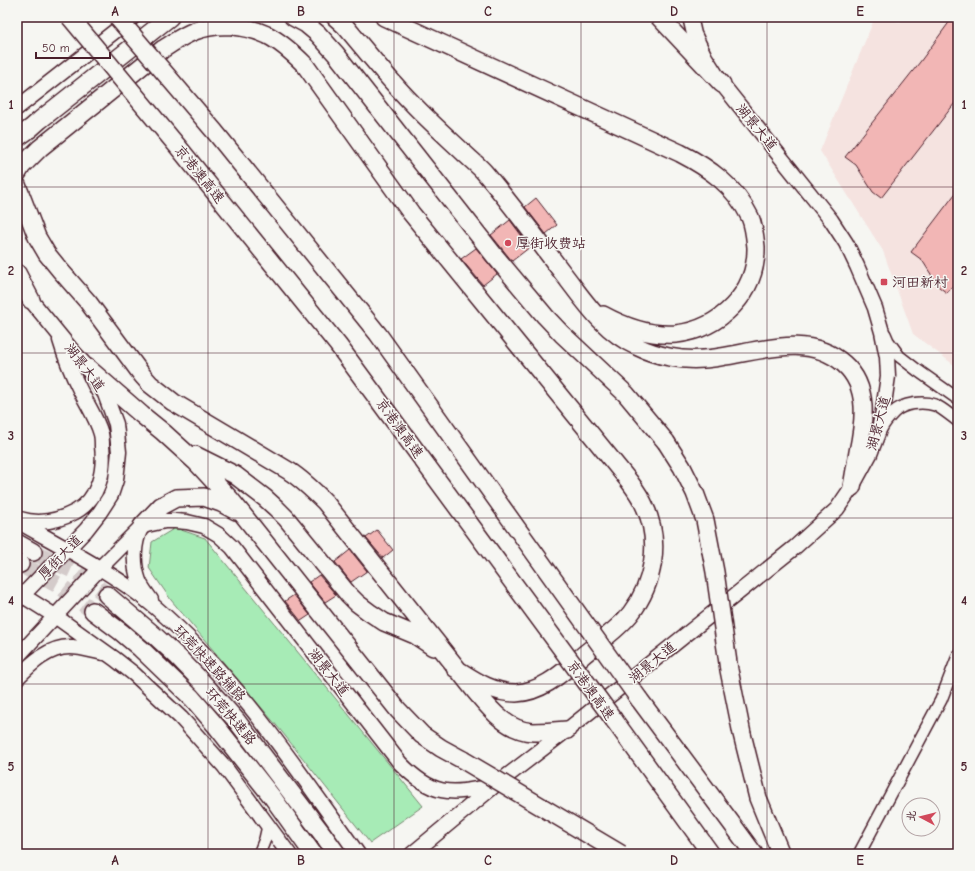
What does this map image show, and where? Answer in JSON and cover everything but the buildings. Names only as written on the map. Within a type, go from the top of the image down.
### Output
[{"type":"highway","name":"京港澳高速","points":[[70,17],[189,160],[338,345],[711,854]]},
{"type":"highway","points":[[118,17],[215,132],[378,334],[639,699],[754,854]]},
{"type":"highway","points":[[17,138],[170,17]]},
{"type":"highway","points":[[293,17],[306,24],[318,34],[336,54],[494,254],[545,316],[626,394],[666,442],[682,467],[695,493],[705,520],[715,572],[729,670],[744,742],[758,798],[781,854]]},
{"type":"highway","points":[[335,17],[345,26],[410,102],[484,172],[591,309],[612,331],[624,340],[637,347],[662,355],[691,359],[720,358],[761,349],[786,347],[808,348],[828,354],[846,365],[860,387],[864,420],[852,487]]},
{"type":"highway","points":[[384,17],[680,153],[720,178],[742,203],[750,218],[755,238],[756,255],[754,272],[747,288],[737,302],[716,320],[702,328],[689,332],[658,334],[646,332],[615,322],[591,309]]},
{"type":"highway","points":[[659,17],[722,84]]},
{"type":"highway","points":[[17,174],[22,166],[40,148],[163,49],[185,35],[206,28],[235,26],[257,31],[276,40],[305,66],[411,213],[629,481],[646,508],[651,523],[654,555],[651,571],[640,601],[630,614],[559,675],[545,685],[532,690],[517,693],[490,689],[476,681],[430,644],[414,635],[384,622],[369,612],[348,594],[291,524],[276,508],[235,475],[180,447]]},
{"type":"highway","points":[[17,185],[37,237],[47,254],[88,302],[150,384],[173,402],[289,471],[313,490],[325,502],[451,662],[485,703],[506,723],[518,729],[532,732],[567,730]]},
{"type":"highway","points":[[17,272],[30,300]]},
{"type":"highway","points":[[88,368],[180,447],[231,500],[398,710],[422,735],[441,748],[621,854]]},
{"type":"highway","points":[[142,526],[161,506],[176,498],[204,497],[221,503],[244,516]]},
{"type":"highway","points":[[17,543],[33,552]]},
{"type":"highway","name":"环莞快速路","points":[[107,595],[178,657],[236,720],[336,854]]},
{"type":"highway","name":"环莞快速路","points":[[93,611],[140,648],[192,698],[273,798],[313,854]]},
{"type":"main road","points":[[17,108],[133,17]]},
{"type":"main road","name":"湖景大道","points":[[142,526],[175,520],[204,526],[219,535],[232,547],[400,763],[423,783],[435,789],[447,792],[458,792],[494,786],[567,730],[794,548],[837,509],[852,487],[870,454],[878,433],[888,376],[887,356],[880,323],[875,308],[846,243],[831,220],[722,84],[705,57],[694,34],[690,17]]},
{"type":"main road","name":"湖景大道","points":[[17,283],[88,368],[105,394],[116,424],[119,452],[116,480],[111,495],[86,530]]},
{"type":"main road","points":[[17,518],[27,521],[44,522],[64,518],[79,510],[93,497],[100,480],[104,459],[101,434],[92,411],[70,369],[57,332]]},
{"type":"main road","name":"环莞快速路辅路","points":[[17,521],[100,568],[124,584],[155,607],[202,651],[262,720],[358,854]]},
{"type":"main road","points":[[17,657],[100,568],[142,526]]},
{"type":"main road","points":[[142,526],[137,535],[135,546],[136,570],[140,582],[155,607]]},
{"type":"main road","name":"厚街大道","points":[[19,596],[86,530]]},
{"type":"main road","points":[[19,596],[55,616],[134,674],[181,718],[224,766],[289,854]]},
{"type":"main road","points":[[17,678],[37,659],[59,648],[70,647],[107,654]]},
{"type":"main road","points":[[412,854],[494,786]]},
{"type":"street","points":[[880,323],[888,341],[899,356],[958,400]]},
{"type":"street","points":[[878,433],[895,410],[907,405],[922,402],[936,406],[958,421]]},
{"type":"street","points":[[859,854],[941,700],[958,656]]},
{"type":"street","points":[[259,854],[268,826]]},
{"type":"shaded area","points":[[875,17],[900,22],[902,17],[958,17],[958,368],[913,334],[883,251],[820,151]]},
{"type":"green space","points":[[175,528],[205,538],[423,806],[370,843],[282,732],[171,600],[149,568],[152,542]]},
{"type":"tunnel","points":[[33,552],[75,571],[107,595]]},
{"type":"tunnel","points":[[20,564],[60,586],[93,611]]},
{"type":"place","name":"厚街收费站","points":[[508,243]]},
{"type":"place","name":"河田新村","points":[[884,282]]}]
